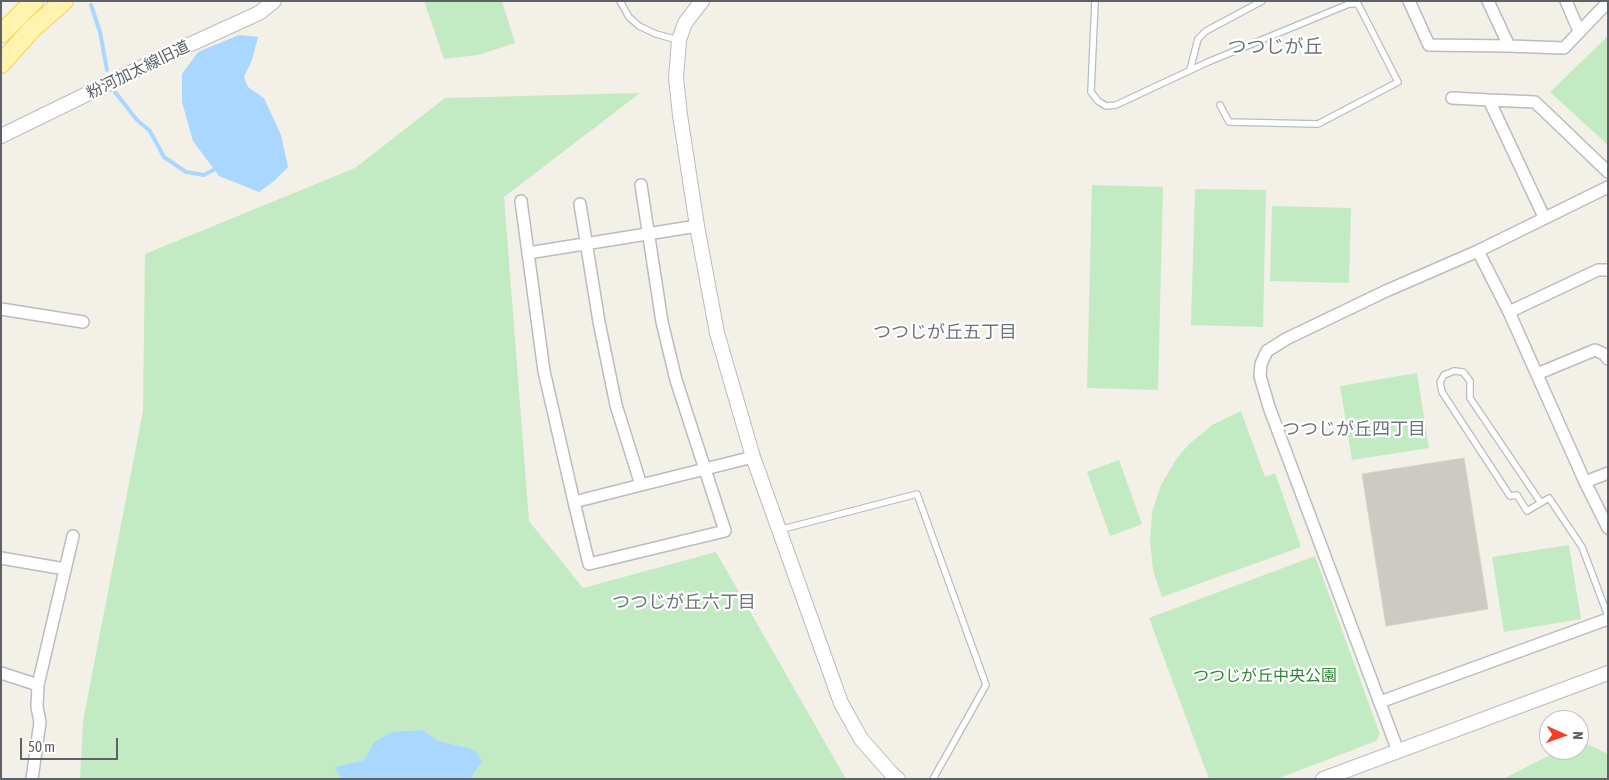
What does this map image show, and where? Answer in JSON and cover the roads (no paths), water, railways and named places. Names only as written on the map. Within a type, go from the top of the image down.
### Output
[{"type":"main road","points":[[1,34],[34,1]]},
{"type":"main road","points":[[1,64],[32,29],[64,1]]},
{"type":"street","name":"粉河加太線旧道","points":[[5,131],[259,12],[274,1]]},
{"type":"street","points":[[702,1],[685,23],[679,40],[676,78],[697,226],[717,333],[753,457],[841,703],[860,739],[898,779]]},
{"type":"street","points":[[1409,1],[1429,45],[1564,48],[1608,2]]},
{"type":"street","points":[[1488,1],[1509,46]]},
{"type":"street","points":[[1566,1],[1580,32]]},
{"type":"street","points":[[1452,98],[1535,102],[1608,172]]},
{"type":"street","points":[[1489,100],[1544,217]]},
{"type":"street","points":[[521,201],[544,371],[589,564],[725,531],[672,361],[662,322],[641,185]]},
{"type":"street","points":[[1398,751],[1269,407],[1260,376],[1261,364],[1267,351],[1286,339],[1386,291],[1478,251],[1608,187]]},
{"type":"street","points":[[580,204],[616,405],[640,485]]},
{"type":"street","points":[[528,253],[697,226]]},
{"type":"street","points":[[1478,251],[1509,312],[1585,482],[1608,528]]},
{"type":"street","points":[[1509,312],[1598,270],[1608,270]]},
{"type":"street","points":[[1,309],[83,322]]},
{"type":"street","points":[[1537,374],[1594,350],[1604,354],[1608,359]]},
{"type":"street","points":[[574,502],[753,457]]},
{"type":"street","points":[[1585,482],[1608,473]]},
{"type":"street","points":[[32,779],[40,722],[37,707],[38,685],[73,536]]},
{"type":"street","points":[[1,558],[66,569]]},
{"type":"street","points":[[1380,702],[1608,617]]},
{"type":"street","points":[[1,673],[38,685]]},
{"type":"street","points":[[1323,779],[1608,673]]},
{"type":"lane","points":[[620,1],[629,17],[640,26],[656,34],[679,40]]},
{"type":"lane","points":[[1095,1],[1090,92],[1098,101],[1106,106],[1116,105],[1190,70],[1349,4],[1358,4],[1398,82],[1318,124],[1229,122],[1220,105]]},
{"type":"lane","points":[[1190,70],[1198,39],[1206,31],[1262,1]]},
{"type":"lane","points":[[1541,503],[1470,398],[1470,381],[1463,372],[1454,371],[1444,374],[1440,382],[1442,392],[1510,496],[1516,495],[1527,511],[1541,503],[1549,498],[1582,547],[1608,617]]},
{"type":"lane","points":[[779,530],[917,494],[986,685],[933,779]]},
{"type":"water","points":[[239,35],[258,37],[252,60],[244,77],[248,87],[264,98],[281,135],[288,167],[273,182],[259,192],[219,176],[193,141],[182,102],[182,74],[198,52]]},
{"type":"water","points":[[422,730],[439,741],[469,748],[477,753],[482,762],[470,779],[341,779],[335,767],[364,760],[374,742],[392,732]]},
{"type":"waterway","points":[[91,5],[100,32],[107,70]]},
{"type":"waterway","points":[[115,92],[137,120],[150,131],[164,157],[186,172],[204,175],[217,168]]},
{"type":"district","name":"つつじが丘","points":[[1275,47]]},
{"type":"district","name":"つつじが丘五丁目","points":[[945,332]]},
{"type":"district","name":"つつじが丘四丁目","points":[[1354,429]]},
{"type":"district","name":"つつじが丘六丁目","points":[[684,602]]},
{"type":"park label","name":"つつじが丘中央公園","points":[[1265,676]]}]
